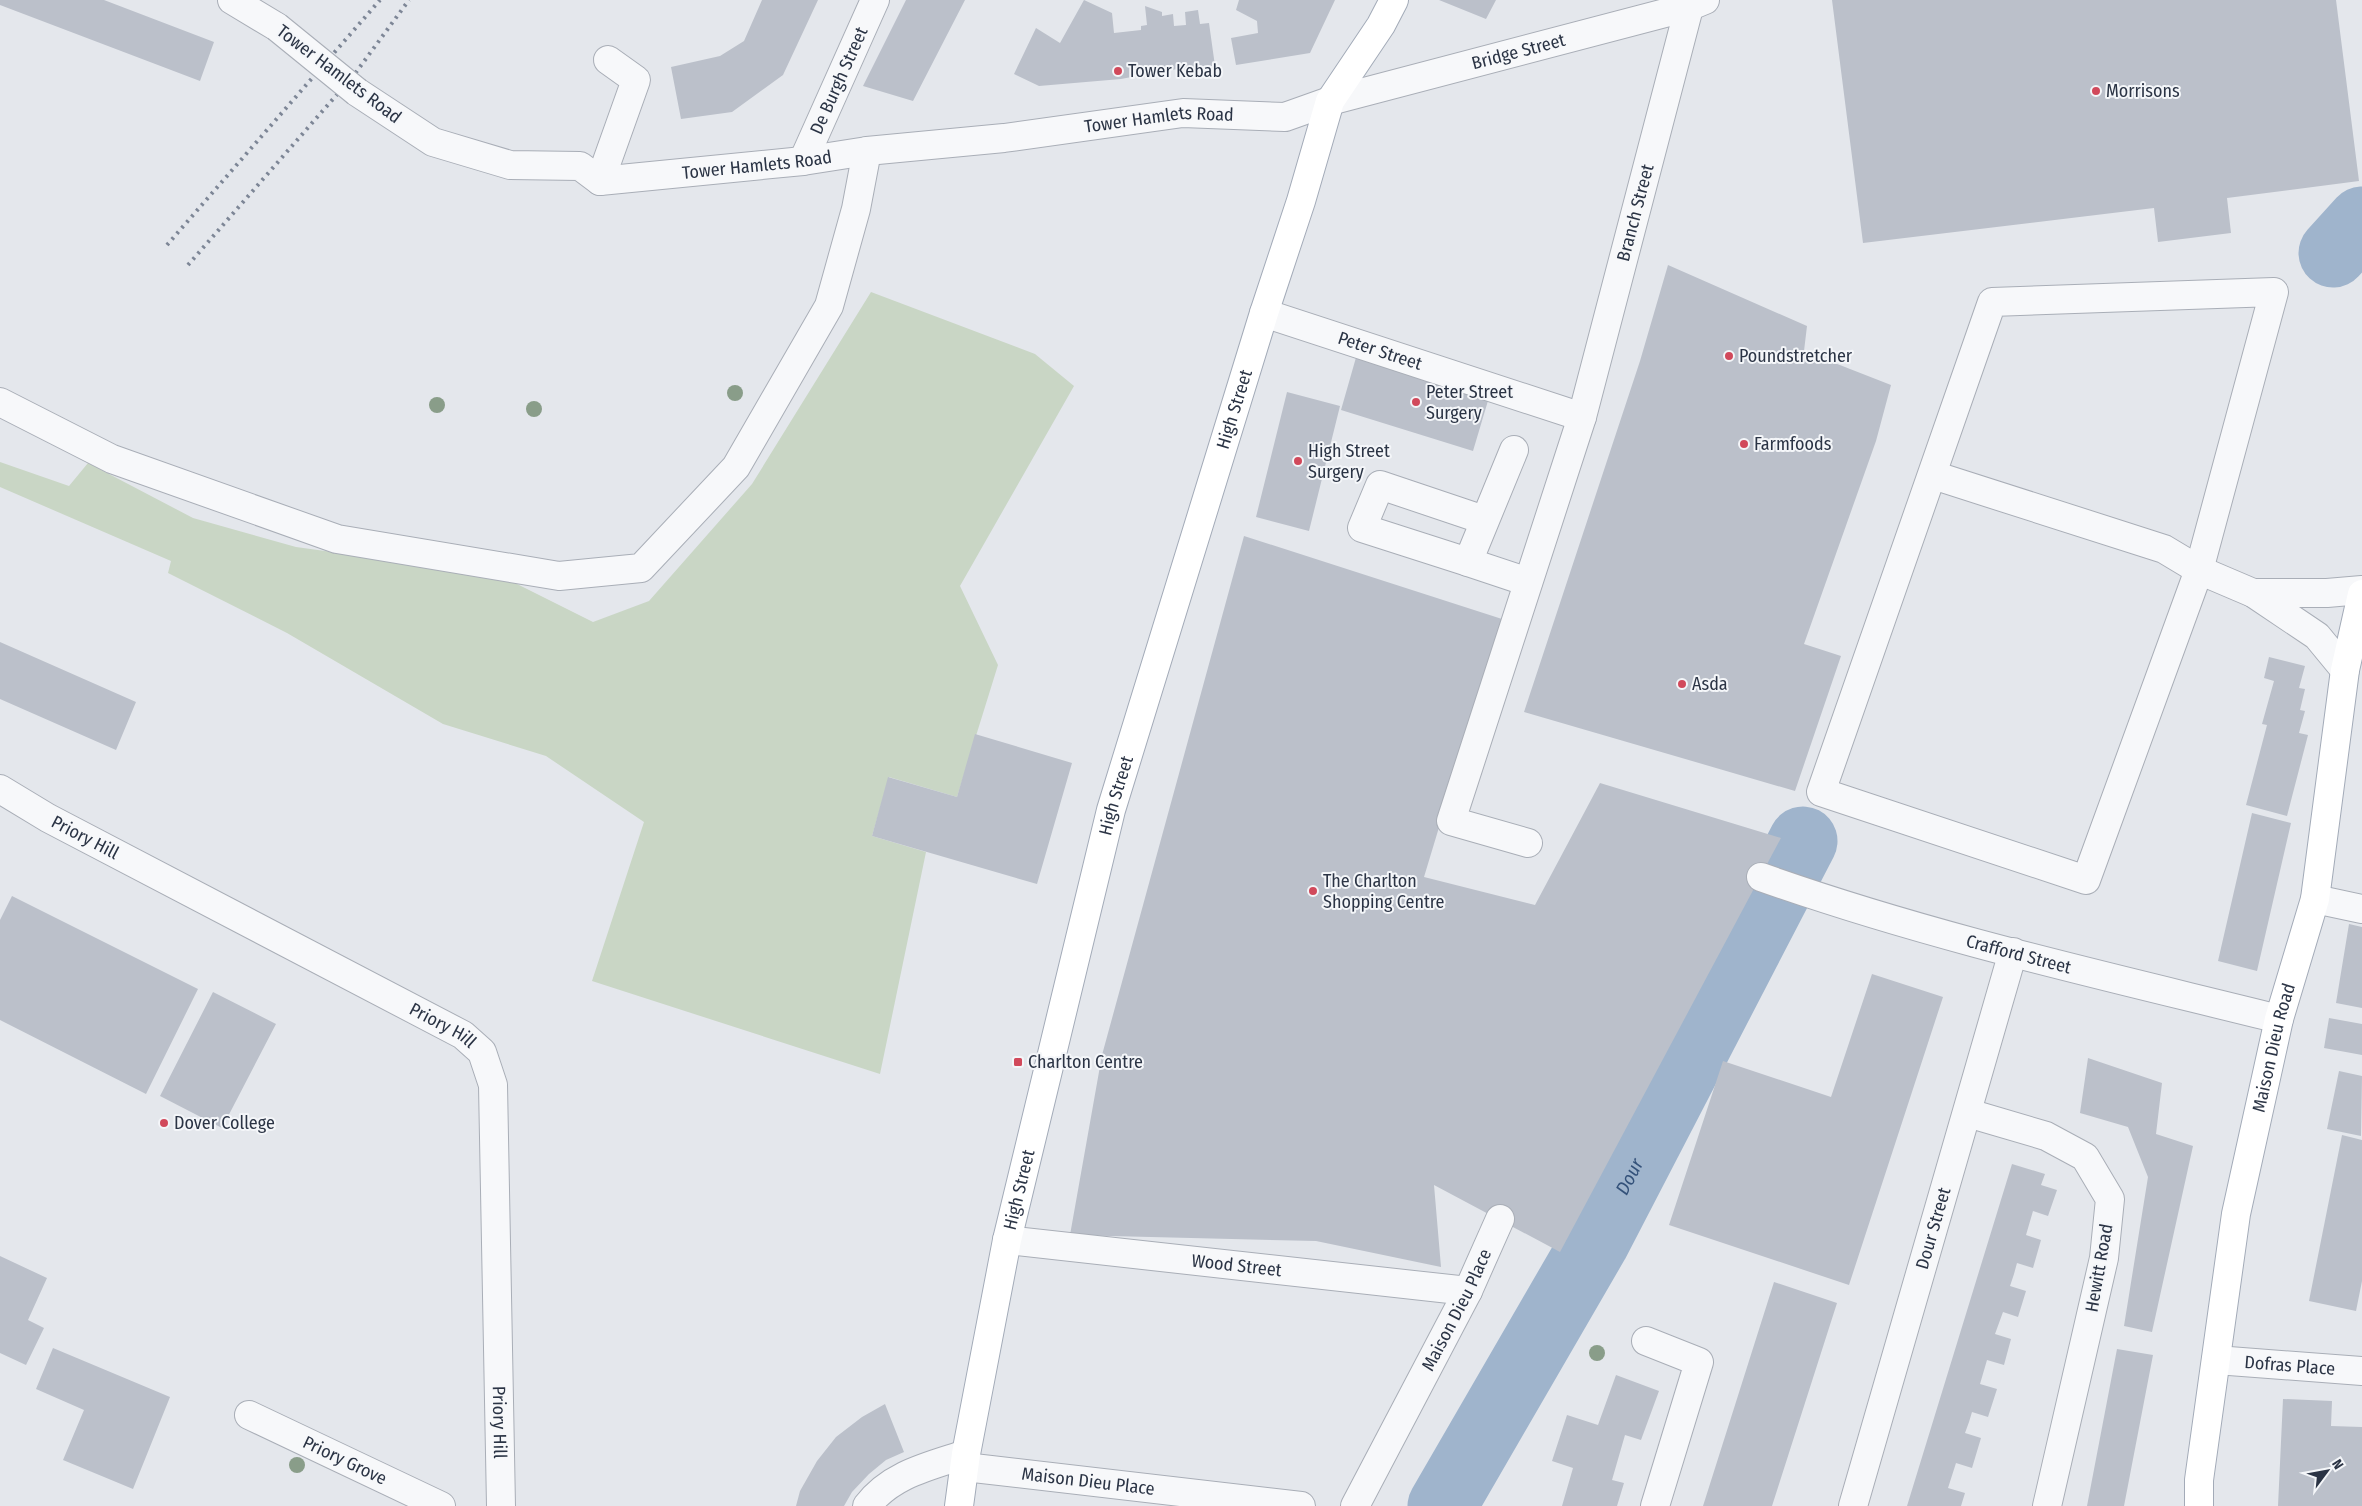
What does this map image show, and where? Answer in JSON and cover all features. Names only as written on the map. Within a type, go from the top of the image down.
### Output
[{"type":"main road","name":"High Street","points":[[959,1506],[1007,1240],[1111,810],[1264,313],[1301,202],[1330,101],[1381,25],[1394,0]]},
{"type":"main road","name":"Maison Dieu Road","points":[[2198,1506],[2199,1480],[2236,1214],[2280,1019],[2316,900],[2344,670],[2362,594]]},
{"type":"street","name":"Tower Hamlets Road","points":[[232,0],[278,27],[357,92],[433,142],[510,165],[580,166],[600,181],[803,162],[866,151],[1004,138],[1183,113],[1285,117],[1330,101]]},
{"type":"street","name":"De Burgh Street","points":[[803,162],[875,0]]},
{"type":"street","name":"Bridge Street","points":[[1330,101],[1695,2]]},
{"type":"street","name":"Branch Street","points":[[1528,843],[1451,821],[1582,417],[1695,2]]},
{"type":"street","points":[[600,181],[636,80],[608,60]]},
{"type":"street","points":[[0,402],[112,459],[337,539],[559,576],[641,568],[736,467],[828,306],[856,209],[866,151]]},
{"type":"street","points":[[2274,292],[2199,570],[2086,880],[1821,792],[1992,302],[2274,292]]},
{"type":"street","name":"Peter Street","points":[[1264,313],[1582,417]]},
{"type":"street","points":[[1468,562],[1514,450]]},
{"type":"street","points":[[1933,475],[2164,549],[2199,570],[2253,592],[2317,636],[2344,670]]},
{"type":"street","points":[[1484,520],[1380,485],[1362,528],[1528,582]]},
{"type":"street","points":[[2253,592],[2327,593],[2362,590]]},
{"type":"street","name":"Priory Hill","points":[[0,789],[48,818],[462,1035],[482,1052],[493,1085],[501,1506]]},
{"type":"street","name":"Crafford Street","points":[[1761,877],[1821,899],[2013,952],[2280,1019]]},
{"type":"street","points":[[2316,900],[2362,909]]},
{"type":"street","name":"Dour Street","points":[[1853,1506],[2013,952]]},
{"type":"street","name":"Hewitt Road","points":[[1968,1113],[2046,1136],[2086,1157],[2110,1199],[2104,1258],[2047,1506]]},
{"type":"street","name":"Maison Dieu Place","points":[[1355,1506],[1468,1291],[1500,1219]]},
{"type":"street","name":"Wood Street","points":[[1007,1240],[1468,1291]]},
{"type":"street","points":[[1646,1341],[1699,1362],[1655,1506]]},
{"type":"street","name":"Dofras Place","points":[[2216,1360],[2362,1372]]},
{"type":"street","name":"Priory Grove","points":[[249,1415],[442,1506]]},
{"type":"street","points":[[867,1506],[874,1496],[908,1473],[966,1461]]},
{"type":"street","name":"Maison Dieu Place","points":[[966,1461],[1301,1506]]},
{"type":"green space","points":[[871,292],[1035,354],[1074,386],[960,586],[998,665],[957,797],[889,777],[872,836],[926,852],[880,1074],[592,981],[644,822],[546,756],[443,724],[287,633],[168,573],[171,561],[0,487],[0,462],[69,486],[88,463],[193,518],[296,547],[499,575],[593,622],[649,601],[752,484]]},
{"type":"building","points":[[0,0],[104,0],[214,42],[200,81],[0,5]]},
{"type":"building","points":[[762,0],[818,0],[783,75],[732,112],[681,119],[671,67],[720,56],[744,41]]},
{"type":"building","points":[[906,0],[965,0],[913,101],[863,86]]},
{"type":"building","points":[[1084,0],[1112,13],[1114,33],[1141,30],[1141,26],[1147,25],[1145,6],[1162,12],[1162,16],[1173,14],[1174,26],[1186,25],[1185,12],[1198,10],[1200,24],[1209,23],[1215,66],[1168,70],[1121,79],[1039,86],[1014,74],[1036,28],[1060,43]]},
{"type":"building","points":[[1239,0],[1335,0],[1310,53],[1236,65],[1231,38],[1258,33],[1257,21],[1236,10]]},
{"type":"building","points":[[1439,0],[1496,0],[1486,19]]},
{"type":"building","name":"Morrisons","points":[[1832,0],[2336,0],[2359,181],[2227,198],[2231,233],[2158,242],[2154,208],[1863,243]]},
{"type":"building","points":[[1668,265],[1807,326],[1804,351],[1891,385],[1876,441],[1804,644],[1841,656],[1795,791],[1524,712],[1640,361]]},
{"type":"building","name":"Peter Street Surgery","points":[[1357,354],[1490,394],[1473,451],[1341,410]]},
{"type":"building","name":"High Street Surgery","points":[[1287,392],[1340,406],[1309,531],[1256,517]]},
{"type":"building","name":"The Charlton Shopping Centre","points":[[1244,536],[1502,619],[1424,877],[1535,905],[1600,783],[1781,838],[1560,1252],[1434,1185],[1441,1267],[1316,1241],[1070,1235],[1102,1055]]},
{"type":"building","points":[[0,642],[136,702],[116,750],[0,699]]},
{"type":"building","points":[[2269,657],[2305,666],[2299,688],[2305,689],[2300,710],[2305,711],[2299,733],[2308,735],[2287,816],[2246,805],[2267,725],[2262,724],[2274,681],[2264,678]]},
{"type":"building","points":[[975,734],[1072,763],[1037,884],[872,836],[888,777],[957,797]]},
{"type":"building","points":[[2252,813],[2291,823],[2257,971],[2218,961]]},
{"type":"building","points":[[12,896],[198,989],[146,1094],[0,1020],[0,920]]},
{"type":"building","points":[[2349,924],[2362,927],[2362,1008],[2336,1003]]},
{"type":"building","points":[[1872,974],[1943,997],[1849,1285],[1669,1225],[1723,1061],[1831,1097]]},
{"type":"building","points":[[213,992],[276,1024],[222,1128],[160,1096]]},
{"type":"building","points":[[2329,1018],[2362,1024],[2362,1055],[2324,1048]]},
{"type":"building","points":[[2088,1058],[2162,1083],[2156,1134],[2193,1146],[2152,1332],[2124,1326],[2148,1177],[2128,1127],[2080,1113]]},
{"type":"building","points":[[2339,1071],[2362,1076],[2361,1136],[2327,1129]]},
{"type":"building","points":[[2342,1135],[2362,1140],[2362,1281],[2356,1311],[2309,1301]]},
{"type":"building","points":[[2012,1164],[2045,1174],[2041,1185],[2057,1190],[2048,1216],[2033,1211],[2026,1235],[2041,1240],[2033,1268],[2017,1263],[2010,1286],[2026,1291],[2018,1317],[2003,1312],[1995,1334],[2011,1339],[2004,1365],[1987,1360],[1980,1384],[1997,1389],[1988,1417],[1972,1412],[1965,1433],[1981,1438],[1972,1468],[1956,1463],[1948,1488],[1965,1493],[1961,1506],[1907,1506]]},
{"type":"building","points":[[0,1256],[47,1278],[28,1320],[44,1328],[26,1365],[0,1353]]},
{"type":"building","points":[[1774,1282],[1837,1303],[1772,1506],[1703,1506]]},
{"type":"building","points":[[53,1348],[170,1397],[133,1489],[63,1460],[84,1410],[36,1389]]},
{"type":"building","points":[[2117,1349],[2153,1355],[2124,1506],[2087,1506]]},
{"type":"building","points":[[1616,1375],[1659,1391],[1641,1440],[1625,1435],[1612,1480],[1624,1483],[1617,1506],[1562,1506],[1573,1468],[1552,1461],[1567,1415],[1598,1425]]},
{"type":"building","points":[[2283,1399],[2332,1401],[2331,1426],[2362,1427],[2362,1506],[2278,1506]]},
{"type":"building","points":[[885,1404],[904,1452],[886,1460],[869,1474],[852,1492],[844,1506],[796,1506],[800,1491],[817,1461],[836,1437],[862,1417]]},
{"type":"waterway","name":"Dour","points":[[2333,253],[2362,221]]},
{"type":"waterway","name":"Dour","points":[[1442,1506],[1595,1242],[1803,841]]},
{"type":"railway","points":[[167,245],[380,0]]},
{"type":"railway","points":[[188,265],[354,75],[409,0]]},
{"type":"place","name":"Tower Kebab","points":[[1118,71]]},
{"type":"place","name":"Morrisons","points":[[2096,91]]},
{"type":"place","name":"Poundstretcher","points":[[1729,356]]},
{"type":"place","name":"Peter Street Surgery","points":[[1416,402]]},
{"type":"place","name":"Farmfoods","points":[[1744,444]]},
{"type":"place","name":"High Street Surgery","points":[[1298,461]]},
{"type":"place","name":"Asda","points":[[1682,684]]},
{"type":"place","name":"The Charlton Shopping Centre","points":[[1313,891]]},
{"type":"place","name":"Charlton Centre","points":[[1018,1062]]},
{"type":"place","name":"Dover College","points":[[164,1123]]}]
